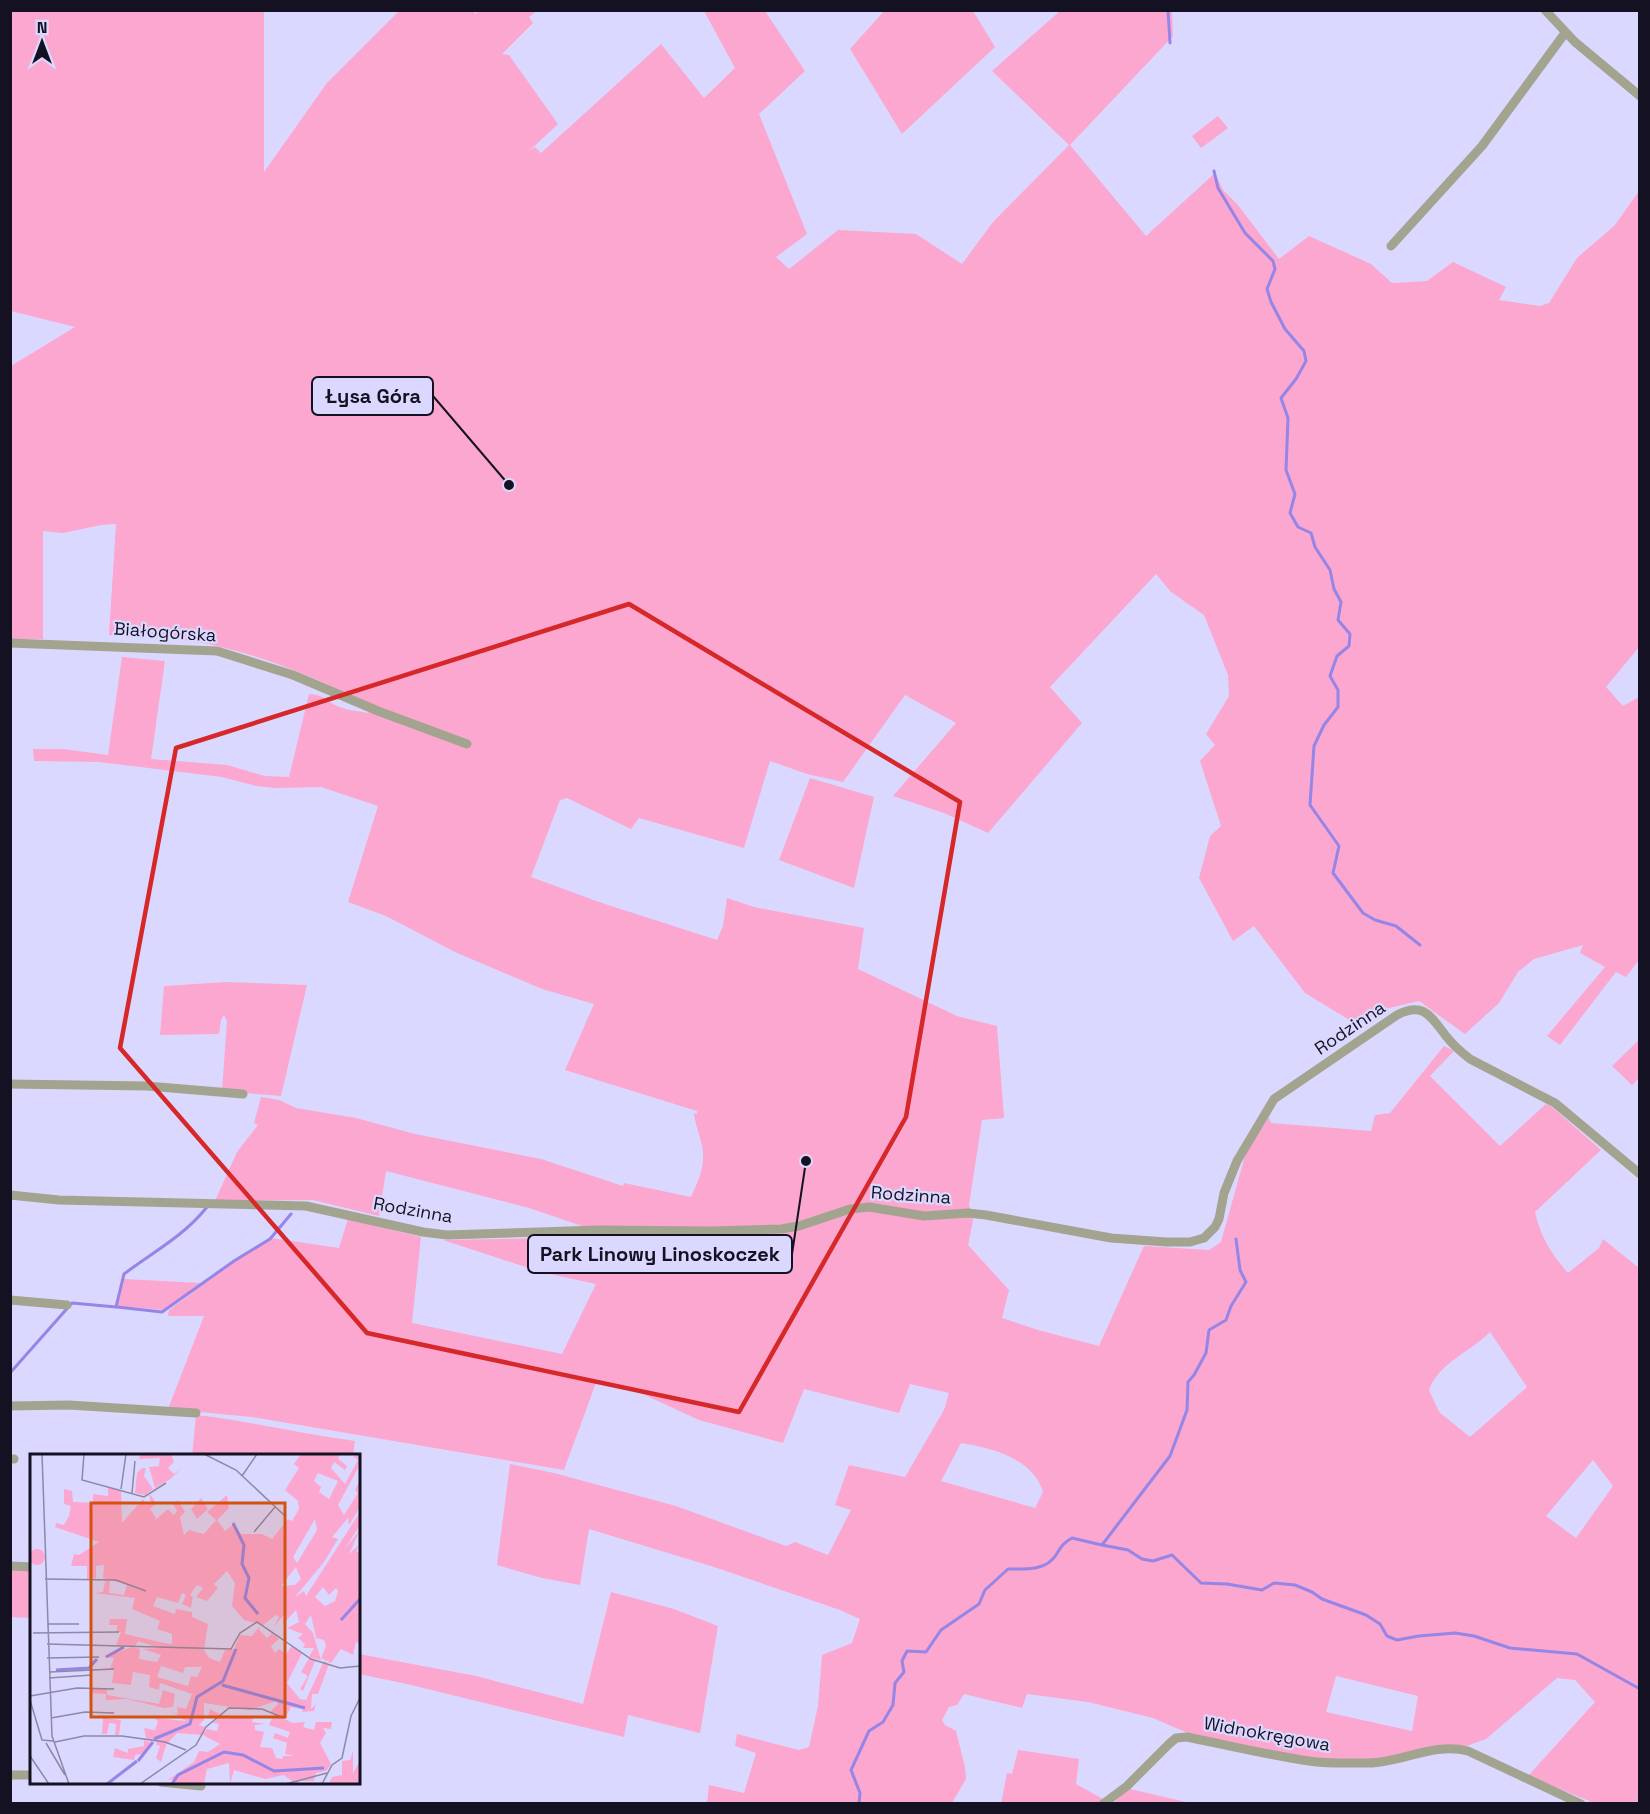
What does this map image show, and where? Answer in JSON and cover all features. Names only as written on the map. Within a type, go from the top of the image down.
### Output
[{"type":"street","points":[[1545,10],[1565,33],[1640,96]]},
{"type":"street","points":[[1391,246],[1482,146],[1565,33]]},
{"type":"street","name":"Białogórska","points":[[10,643],[218,651],[246,658],[293,675],[378,711],[466,744]]},
{"type":"street","name":"Rodzinna","points":[[10,1195],[59,1200],[306,1206],[423,1232],[447,1235],[599,1230],[781,1229],[799,1226],[850,1209],[869,1207],[924,1216],[968,1213],[1111,1238],[1190,1242],[1204,1238],[1215,1227],[1228,1179],[1274,1099],[1397,1015],[1414,1009],[1427,1013],[1459,1051],[1555,1103],[1588,1133],[1640,1174]]},
{"type":"street","points":[[10,1084],[147,1086],[243,1094]]},
{"type":"street","points":[[10,1300],[67,1305]]},
{"type":"street","points":[[10,1406],[69,1406],[196,1413]]},
{"type":"street","points":[[10,1566],[30,1567]]},
{"type":"street","name":"Widnokręgowa","points":[[1103,1803],[1127,1786],[1168,1744],[1176,1738],[1187,1737],[1310,1761],[1332,1763],[1373,1763],[1439,1748],[1457,1748],[1581,1803]]},
{"type":"street","points":[[10,1775],[30,1775]]},
{"type":"street","points":[[181,1784],[201,1786]]},
{"type":"highlighted area","points":[[629,604],[960,802],[906,1117],[739,1412],[367,1333],[120,1048],[176,748]]},
{"type":"shaded area","points":[[473,10],[475,14],[479,11],[537,11],[529,17],[533,23],[502,54],[509,55],[558,124],[528,152],[535,147],[541,153],[661,44],[704,98],[735,68],[704,11],[765,11],[805,71],[759,114],[807,234],[776,257],[789,269],[838,230],[916,234],[962,264],[993,222],[1069,145],[992,71],[1060,11],[1172,11],[1173,36],[1070,145],[1146,236],[1215,173],[1223,190],[1237,204],[1279,259],[1309,236],[1371,264],[1392,283],[1427,281],[1453,262],[1506,287],[1499,300],[1540,306],[1549,303],[1577,258],[1615,225],[1639,191],[1639,647],[1606,687],[1623,706],[1639,697],[1639,960],[1626,977],[1616,972],[1560,1045],[1547,1036],[1605,967],[1580,953],[1583,945],[1534,959],[1518,972],[1499,1003],[1465,1034],[1419,1001],[1389,1008],[1356,1024],[1305,993],[1254,926],[1233,941],[1199,878],[1210,836],[1221,826],[1200,761],[1215,745],[1206,734],[1229,696],[1228,675],[1204,615],[1171,592],[1156,574],[1050,687],[1082,723],[988,833],[944,813],[893,796],[956,723],[905,695],[843,782],[807,774],[770,761],[744,848],[639,818],[631,829],[567,798],[560,800],[531,877],[602,903],[717,940],[723,926],[727,898],[754,907],[864,928],[858,969],[957,1016],[997,1026],[1004,1118],[982,1120],[969,1205],[973,1220],[968,1245],[1009,1290],[1002,1318],[1099,1346],[1144,1246],[1209,1250],[1221,1242],[1246,1152],[1269,1117],[1271,1123],[1371,1131],[1375,1115],[1390,1113],[1444,1046],[1454,1051],[1430,1076],[1500,1146],[1546,1104],[1552,1107],[1601,1150],[1535,1212],[1547,1245],[1568,1273],[1599,1248],[1603,1239],[1639,1268],[1639,1803],[1594,1803],[1528,1776],[1595,1702],[1575,1680],[1557,1678],[1486,1739],[1461,1748],[1380,1759],[1316,1759],[1199,1738],[1153,1718],[1088,1702],[1027,1694],[1022,1708],[964,1694],[957,1705],[949,1707],[942,1720],[945,1725],[956,1731],[965,1767],[966,1779],[952,1803],[707,1803],[709,1785],[744,1793],[756,1753],[735,1746],[737,1734],[799,1750],[809,1747],[818,1706],[822,1655],[852,1643],[860,1619],[714,1567],[589,1529],[580,1585],[542,1578],[497,1565],[510,1464],[554,1473],[676,1506],[786,1546],[795,1542],[828,1555],[851,1510],[835,1505],[849,1465],[905,1477],[944,1410],[949,1393],[910,1384],[899,1413],[804,1389],[783,1443],[699,1420],[636,1391],[597,1380],[564,1470],[252,1417],[168,1409],[204,1316],[168,1316],[169,1310],[236,1260],[272,1238],[339,1248],[348,1219],[421,1237],[412,1323],[562,1354],[596,1284],[541,1272],[443,1240],[624,1234],[585,1227],[529,1208],[386,1171],[379,1216],[313,1200],[215,1201],[237,1152],[258,1125],[254,1123],[261,1097],[279,1100],[296,1108],[356,1118],[415,1134],[541,1159],[623,1186],[624,1183],[691,1197],[702,1166],[702,1146],[694,1113],[697,1114],[697,1111],[565,1070],[594,1004],[542,989],[455,952],[386,916],[348,902],[378,806],[321,787],[276,788],[256,786],[222,777],[99,762],[34,761],[33,749],[63,749],[108,755],[122,657],[165,661],[151,759],[227,765],[265,776],[289,777],[309,694],[320,696],[343,708],[368,713],[370,704],[305,675],[238,651],[182,640],[109,635],[116,524],[63,533],[43,531],[43,639],[11,639],[11,366],[75,327],[11,311],[11,11],[264,11],[264,172],[327,83],[399,11]],"holes":[[[1490,1332],[1527,1387],[1470,1437],[1439,1412],[1429,1390],[1440,1372]],[[961,1443],[985,1448],[1021,1463],[1038,1480],[1043,1492],[1035,1508],[941,1481]],[[1593,1460],[1613,1486],[1576,1538],[1546,1516]],[[1336,1676],[1418,1696],[1412,1731],[1326,1712]]]},
{"type":"shaded area","points":[[885,10],[973,11],[995,47],[902,134],[850,49]]},
{"type":"shaded area","points":[[1218,116],[1228,128],[1201,148],[1192,136]]},
{"type":"shaded area","points":[[810,778],[874,797],[854,888],[779,860]]},
{"type":"shaded area","points":[[226,982],[307,985],[281,1096],[222,1091],[227,1021],[224,1015],[219,1034],[160,1035],[164,986]]},
{"type":"shaded area","points":[[1639,1040],[1639,1078],[1632,1085],[1612,1066]]},
{"type":"shaded area","points":[[123,1279],[201,1283],[165,1310],[117,1306]]},
{"type":"shaded area","points":[[196,1415],[355,1441],[353,1454],[192,1454]]},
{"type":"shaded area","points":[[10,1568],[30,1570],[30,1618],[11,1617]]},
{"type":"shaded area","points":[[611,1592],[674,1609],[718,1626],[700,1733],[628,1715],[624,1737],[360,1674],[360,1654],[476,1676],[583,1704]]},
{"type":"shaded area","points":[[1018,1750],[1079,1759],[1076,1784],[1110,1803],[1001,1804],[1007,1773],[1012,1774]]},
{"type":"shaded area","points":[[1126,1788],[1190,1803],[1113,1804]]},
{"type":"waterway","points":[[1168,10],[1170,43]]},
{"type":"waterway","points":[[1214,171],[1218,188],[1245,233],[1273,261],[1275,269],[1267,289],[1271,302],[1285,329],[1304,351],[1306,361],[1281,398],[1288,418],[1286,470],[1295,494],[1290,513],[1298,527],[1311,533],[1315,547],[1330,570],[1334,589],[1341,602],[1338,620],[1350,634],[1349,646],[1337,656],[1330,676],[1338,690],[1338,707],[1324,725],[1314,746],[1310,805],[1339,846],[1333,873],[1363,913],[1375,920],[1396,926],[1420,945]]},
{"type":"waterway","points":[[10,1373],[72,1303],[116,1307],[124,1274],[188,1227],[207,1207]]},
{"type":"waterway","points":[[117,1307],[162,1312],[234,1261],[270,1239],[291,1214]]},
{"type":"waterway","points":[[859,1804],[860,1793],[851,1770],[869,1731],[883,1722],[893,1705],[895,1683],[904,1672],[902,1661],[907,1651],[926,1652],[941,1630],[979,1604],[985,1590],[1008,1569],[1035,1568],[1047,1564],[1064,1543],[1072,1538],[1102,1545],[1170,1456],[1187,1410],[1188,1382],[1206,1353],[1209,1330],[1226,1320],[1231,1306],[1246,1282],[1240,1270],[1236,1239]]},
{"type":"waterway","points":[[1102,1545],[1128,1550],[1142,1559],[1153,1561],[1172,1555],[1201,1583],[1227,1584],[1262,1590],[1274,1583],[1295,1585],[1322,1599],[1366,1615],[1380,1624],[1387,1636],[1397,1640],[1455,1633],[1474,1636],[1510,1648],[1577,1654],[1640,1689]]},
{"type":"place","name":"Łysa Góra","points":[[509,485]]},
{"type":"place","name":"Park Linowy Linoskoczek","points":[[806,1161]]}]
